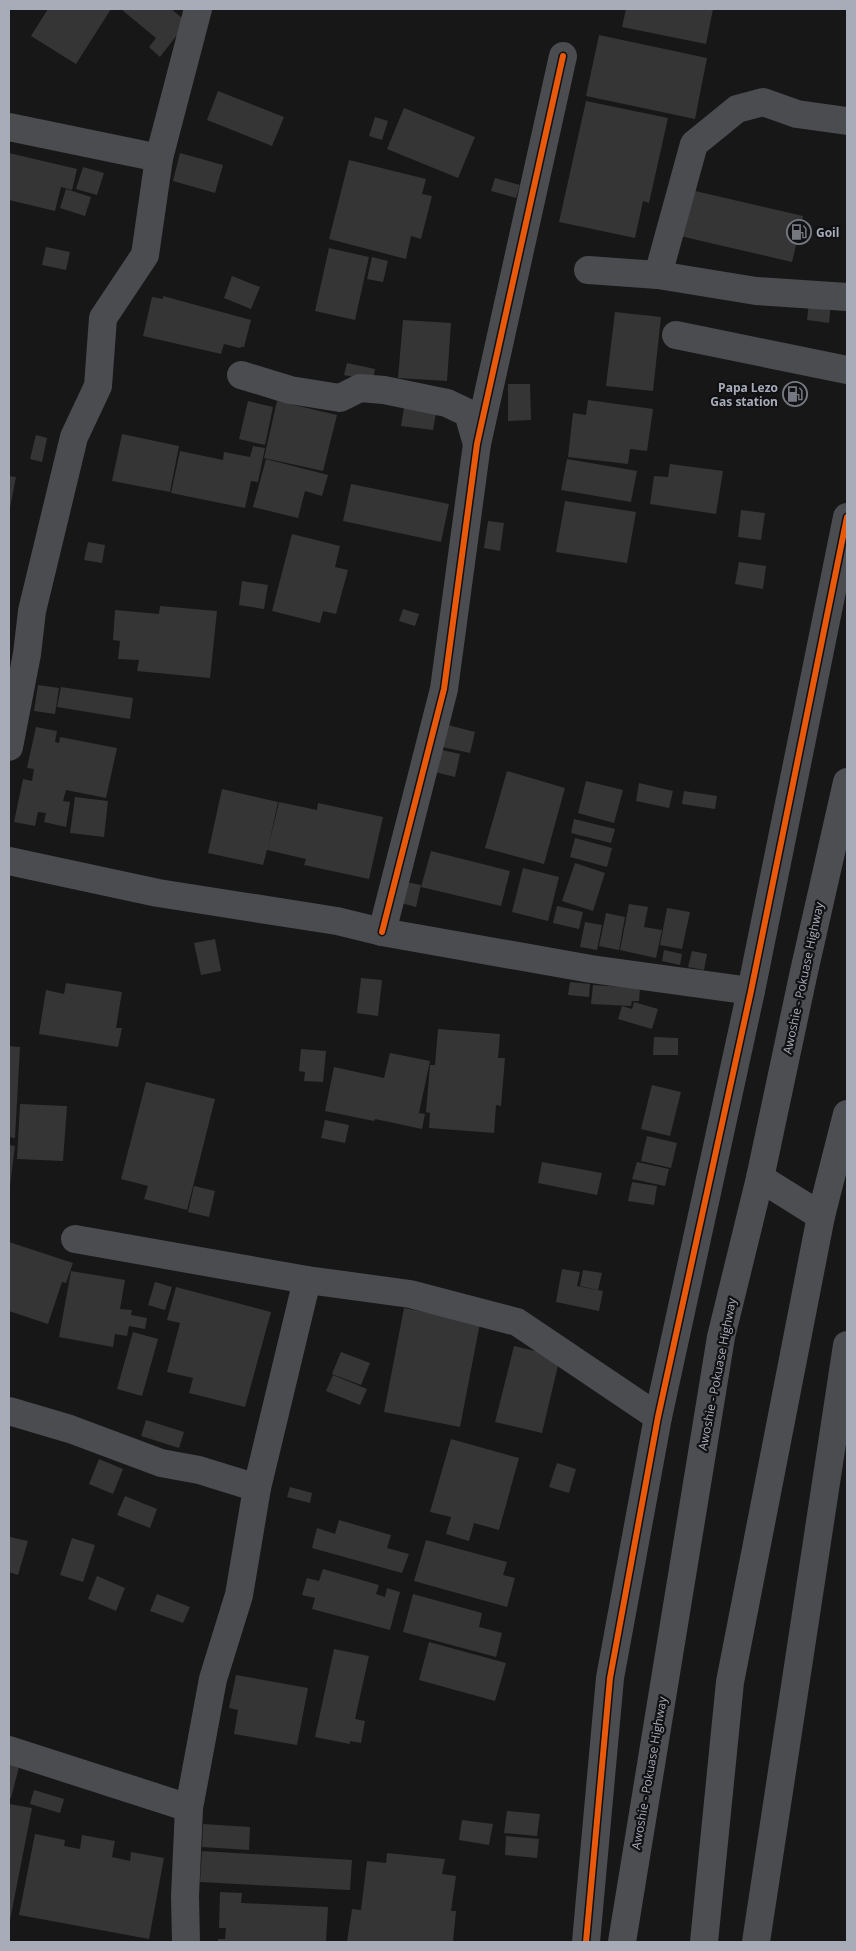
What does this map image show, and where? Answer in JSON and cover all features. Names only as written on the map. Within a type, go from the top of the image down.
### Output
[{"type":"main road","name":"Awoshie - Pokuase Highway","points":[[622,1942],[721,1337],[760,1178],[802,976],[847,782]]},
{"type":"main road","points":[[704,1942],[730,1682],[821,1216],[847,1114]]},
{"type":"main road","points":[[760,1178],[821,1216]]},
{"type":"street","points":[[9,747],[27,654],[32,611],[74,437],[98,386],[103,318],[145,255],[159,158],[198,9]]},
{"type":"street","points":[[382,932],[444,689],[477,444],[563,56]]},
{"type":"street","points":[[658,275],[694,144],[722,121],[737,109],[763,102],[797,114],[847,121]]},
{"type":"street","points":[[9,127],[159,158]]},
{"type":"street","points":[[588,270],[658,275],[756,291],[847,298]]},
{"type":"street","points":[[676,335],[847,370]]},
{"type":"street","points":[[241,374],[290,390],[340,398],[360,388],[384,390],[447,403],[468,413],[477,444]]},
{"type":"street","points":[[586,1942],[610,1678],[658,1417],[751,991],[847,517]]},
{"type":"street","points":[[9,861],[158,893],[337,921],[382,932],[591,969],[751,991]]},
{"type":"street","points":[[75,1239],[307,1280],[410,1294],[517,1322],[658,1417]]},
{"type":"street","points":[[186,1942],[185,1896],[189,1808],[213,1679],[239,1594],[257,1488],[307,1280]]},
{"type":"street","points":[[756,1942],[847,1345]]},
{"type":"street","points":[[9,1410],[70,1428],[161,1462],[200,1470],[257,1488]]},
{"type":"street","points":[[9,1750],[189,1808]]},
{"type":"building","points":[[48,9],[111,9],[76,64],[31,36]]},
{"type":"building","points":[[123,9],[171,9],[187,22],[160,57],[149,47],[156,38]]},
{"type":"building","points":[[626,9],[713,9],[706,44],[622,27]]},
{"type":"building","points":[[599,35],[707,58],[695,119],[586,96]]},
{"type":"building","points":[[218,91],[284,117],[272,146],[207,120]]},
{"type":"building","points":[[586,101],[668,118],[649,203],[643,201],[635,238],[559,222]]},
{"type":"building","points":[[404,108],[475,137],[458,178],[387,149]]},
{"type":"building","points":[[375,117],[388,121],[382,140],[369,136]]},
{"type":"building","points":[[9,153],[77,169],[72,190],[61,187],[55,211],[9,200]]},
{"type":"building","points":[[180,153],[223,165],[215,193],[173,181]]},
{"type":"building","points":[[349,160],[426,179],[422,194],[432,196],[421,239],[411,236],[406,259],[329,239]]},
{"type":"building","points":[[83,167],[104,173],[97,195],[76,189]]},
{"type":"building","points":[[495,178],[520,185],[516,198],[491,191]]},
{"type":"building","points":[[66,189],[91,197],[85,216],[60,208]]},
{"type":"building","points":[[691,190],[803,216],[792,262],[680,236]]},
{"type":"building","points":[[46,247],[70,252],[66,270],[42,265]]},
{"type":"building","points":[[329,248],[369,257],[355,320],[315,311]]},
{"type":"building","points":[[372,257],[388,261],[383,282],[367,279]]},
{"type":"building","points":[[232,276],[260,287],[251,309],[224,298]]},
{"type":"building","points":[[163,296],[251,320],[244,347],[240,348],[224,344],[221,354],[143,336],[152,297],[163,299]]},
{"type":"building","points":[[809,302],[831,304],[829,323],[807,320]]},
{"type":"building","points":[[615,312],[661,317],[653,391],[606,386]]},
{"type":"building","points":[[403,320],[451,323],[447,381],[398,378]]},
{"type":"building","points":[[347,363],[375,369],[373,381],[344,375]]},
{"type":"building","points":[[508,384],[530,384],[531,420],[508,421]]},
{"type":"building","points":[[588,400],[653,409],[647,451],[630,449],[628,464],[568,457],[573,413],[586,415]]},
{"type":"building","points":[[248,401],[273,407],[265,445],[239,439]]},
{"type":"building","points":[[277,401],[337,415],[323,471],[264,458]]},
{"type":"building","points":[[404,408],[436,413],[433,430],[401,426]]},
{"type":"building","points":[[122,434],[179,446],[170,492],[112,481]]},
{"type":"building","points":[[36,435],[47,438],[42,462],[30,459]]},
{"type":"building","points":[[253,446],[265,448],[258,482],[251,481],[245,508],[171,493],[180,451],[223,460],[224,452],[250,457]]},
{"type":"building","points":[[266,459],[328,475],[322,496],[305,491],[298,518],[253,507]]},
{"type":"building","points":[[567,459],[637,471],[631,502],[561,490]]},
{"type":"building","points":[[670,464],[723,471],[716,514],[650,504],[654,476],[668,477]]},
{"type":"building","points":[[9,476],[16,477],[10,508],[9,508]]},
{"type":"building","points":[[351,484],[449,504],[441,542],[343,521]]},
{"type":"building","points":[[565,501],[636,512],[627,563],[556,552]]},
{"type":"building","points":[[741,510],[765,513],[761,540],[738,537]]},
{"type":"building","points":[[488,521],[504,523],[500,551],[484,548]]},
{"type":"building","points":[[292,534],[340,546],[335,567],[348,570],[336,614],[323,611],[320,623],[272,611]]},
{"type":"building","points":[[88,542],[105,545],[102,563],[84,560]]},
{"type":"building","points":[[739,562],[766,566],[763,589],[735,584]]},
{"type":"building","points":[[242,581],[268,585],[264,609],[239,605]]},
{"type":"building","points":[[160,606],[217,611],[210,678],[137,671],[139,660],[118,659],[120,641],[113,640],[115,610],[159,614]]},
{"type":"building","points":[[403,609],[419,614],[415,626],[399,621]]},
{"type":"building","points":[[38,685],[59,688],[55,714],[34,711]]},
{"type":"building","points":[[61,687],[133,698],[130,719],[57,707]]},
{"type":"building","points":[[444,724],[475,732],[470,753],[438,746]]},
{"type":"building","points":[[36,727],[57,731],[55,742],[59,743],[60,737],[117,748],[106,798],[66,790],[63,801],[70,802],[66,827],[44,822],[46,813],[38,812],[35,826],[14,822],[23,779],[32,781],[34,769],[27,768]]},
{"type":"building","points":[[437,749],[460,754],[455,777],[431,771]]},
{"type":"building","points":[[507,771],[565,788],[544,864],[485,848]]},
{"type":"building","points":[[586,781],[623,790],[614,823],[578,813]]},
{"type":"building","points":[[639,783],[673,791],[669,808],[636,801]]},
{"type":"building","points":[[222,789],[278,802],[268,848],[279,802],[317,810],[318,803],[383,817],[369,879],[304,865],[306,859],[267,850],[263,865],[208,853]]},
{"type":"building","points":[[684,791],[717,796],[715,809],[682,804]]},
{"type":"building","points":[[75,797],[108,801],[104,837],[70,833]]},
{"type":"building","points":[[574,819],[615,829],[611,843],[571,833]]},
{"type":"building","points":[[575,838],[612,848],[607,867],[570,857]]},
{"type":"building","points":[[431,851],[510,871],[501,906],[421,887]]},
{"type":"building","points":[[575,863],[605,873],[593,911],[562,901]]},
{"type":"building","points":[[523,868],[559,877],[548,921],[512,912]]},
{"type":"building","points":[[406,882],[421,885],[416,907],[401,903]]},
{"type":"building","points":[[629,904],[648,907],[644,927],[662,930],[656,958],[620,950]]},
{"type":"building","points":[[557,906],[583,912],[579,929],[553,923]]},
{"type":"building","points":[[667,908],[690,912],[682,949],[660,945]]},
{"type":"building","points":[[606,913],[625,917],[619,950],[599,946]]},
{"type":"building","points":[[585,922],[602,925],[597,950],[580,947]]},
{"type":"building","points":[[215,939],[221,971],[201,975],[194,943]]},
{"type":"building","points":[[664,950],[682,954],[680,965],[662,961]]},
{"type":"building","points":[[692,951],[707,954],[704,970],[688,967]]},
{"type":"building","points":[[361,978],[382,980],[378,1016],[357,1013]]},
{"type":"building","points":[[570,982],[590,984],[589,997],[568,995]]},
{"type":"building","points":[[66,983],[122,992],[116,1028],[122,1028],[118,1047],[39,1034],[46,990],[64,994]]},
{"type":"building","points":[[593,985],[640,988],[639,1001],[632,1001],[631,1006],[591,1004]]},
{"type":"building","points":[[634,1002],[658,1009],[652,1029],[618,1019],[622,1006],[632,1009]]},
{"type":"building","points":[[438,1029],[500,1034],[498,1058],[505,1058],[501,1106],[496,1105],[494,1133],[429,1128],[430,1113],[426,1112],[430,1065],[435,1065]]},
{"type":"building","points":[[654,1037],[678,1038],[678,1055],[653,1055]]},
{"type":"building","points":[[9,1046],[20,1047],[15,1138],[9,1137]]},
{"type":"building","points":[[301,1049],[326,1051],[323,1082],[304,1081],[305,1072],[299,1071]]},
{"type":"building","points":[[390,1053],[430,1061],[419,1113],[425,1114],[422,1129],[325,1111],[334,1067],[384,1078]]},
{"type":"building","points":[[146,1082],[215,1099],[187,1210],[144,1199],[148,1186],[121,1179]]},
{"type":"building","points":[[652,1085],[681,1092],[670,1136],[641,1129]]},
{"type":"building","points":[[20,1104],[67,1106],[63,1161],[17,1159]]},
{"type":"building","points":[[325,1120],[349,1125],[345,1143],[321,1138]]},
{"type":"building","points":[[647,1136],[677,1143],[671,1168],[641,1161]]},
{"type":"building","points":[[9,1145],[15,1146],[10,1186],[9,1186]]},
{"type":"building","points":[[542,1162],[602,1173],[597,1195],[538,1183]]},
{"type":"building","points":[[637,1162],[669,1169],[665,1186],[632,1179]]},
{"type":"building","points":[[632,1182],[657,1186],[654,1205],[628,1201]]},
{"type":"building","points":[[194,1186],[215,1191],[209,1217],[188,1212]]},
{"type":"building","points":[[9,1242],[73,1263],[66,1283],[62,1282],[48,1324],[9,1311]]},
{"type":"building","points":[[562,1269],[580,1272],[577,1286],[603,1291],[599,1311],[556,1302]]},
{"type":"building","points":[[583,1270],[602,1273],[598,1290],[580,1286]]},
{"type":"building","points":[[71,1271],[125,1280],[120,1309],[132,1310],[131,1315],[147,1318],[145,1329],[129,1326],[127,1336],[115,1334],[113,1347],[59,1337]]},
{"type":"building","points":[[155,1282],[172,1287],[165,1310],[148,1305]]},
{"type":"building","points":[[176,1287],[271,1312],[245,1407],[189,1393],[193,1378],[167,1372],[180,1323],[167,1320]]},
{"type":"building","points":[[404,1308],[480,1323],[460,1427],[384,1412]]},
{"type":"building","points":[[133,1332],[158,1339],[142,1396],[117,1389]]},
{"type":"building","points":[[514,1346],[560,1357],[542,1433],[495,1422]]},
{"type":"building","points":[[341,1352],[370,1363],[361,1385],[332,1374]]},
{"type":"building","points":[[333,1375],[367,1389],[360,1405],[326,1391]]},
{"type":"building","points":[[146,1420],[184,1432],[179,1448],[141,1436]]},
{"type":"building","points":[[451,1439],[519,1458],[499,1530],[474,1523],[469,1541],[446,1534],[451,1517],[430,1512]]},
{"type":"building","points":[[99,1459],[123,1469],[113,1494],[89,1484]]},
{"type":"building","points":[[557,1463],[576,1469],[569,1493],[549,1487]]},
{"type":"building","points":[[290,1487],[312,1493],[310,1503],[287,1497]]},
{"type":"building","points":[[125,1496],[157,1509],[150,1528],[117,1515]]},
{"type":"building","points":[[339,1520],[391,1535],[387,1548],[409,1554],[402,1573],[312,1548],[317,1528],[335,1534]]},
{"type":"building","points":[[10,1537],[28,1541],[18,1575],[9,1572]]},
{"type":"building","points":[[72,1538],[95,1545],[83,1582],[60,1575]]},
{"type":"building","points":[[426,1540],[507,1562],[503,1575],[515,1578],[507,1607],[414,1581]]},
{"type":"building","points":[[323,1569],[379,1585],[376,1594],[385,1597],[387,1588],[400,1592],[390,1630],[312,1609],[315,1598],[302,1595],[307,1578],[319,1581]]},
{"type":"building","points":[[97,1576],[125,1588],[116,1611],[88,1599]]},
{"type":"building","points":[[157,1594],[190,1607],[183,1623],[150,1611]]},
{"type":"building","points":[[413,1594],[482,1613],[479,1627],[502,1633],[496,1657],[403,1632]]},
{"type":"building","points":[[429,1642],[506,1663],[495,1701],[419,1680]]},
{"type":"building","points":[[334,1649],[369,1656],[355,1719],[365,1721],[361,1743],[350,1741],[350,1744],[315,1737]]},
{"type":"building","points":[[236,1675],[308,1688],[297,1745],[234,1734],[238,1710],[229,1708]]},
{"type":"building","points":[[9,1764],[19,1767],[11,1798],[9,1798]]},
{"type":"building","points":[[34,1790],[64,1799],[60,1813],[30,1804]]},
{"type":"building","points":[[9,1804],[32,1808],[10,1920],[9,1920]]},
{"type":"building","points":[[507,1811],[540,1814],[537,1836],[504,1833]]},
{"type":"building","points":[[462,1820],[493,1824],[489,1845],[459,1840]]},
{"type":"building","points":[[203,1824],[250,1827],[249,1850],[202,1847]]},
{"type":"building","points":[[35,1834],[65,1840],[64,1846],[80,1849],[82,1835],[115,1841],[112,1857],[130,1861],[131,1852],[164,1858],[149,1939],[19,1915]]},
{"type":"building","points":[[506,1836],[539,1839],[537,1858],[505,1855]]},
{"type":"building","points":[[202,1851],[352,1860],[350,1890],[200,1882]]},
{"type":"building","points":[[387,1853],[445,1859],[442,1874],[456,1876],[451,1911],[456,1911],[453,1942],[347,1942],[352,1909],[361,1910],[367,1861],[386,1863]]},
{"type":"building","points":[[220,1892],[242,1893],[241,1903],[328,1907],[326,1942],[218,1942],[218,1939],[225,1939],[226,1928],[219,1928]]},
{"type":"cycle path","points":[[382,932],[444,689],[477,444],[563,56]]},
{"type":"cycle path","points":[[586,1942],[610,1678],[658,1417],[751,991],[847,517]]},
{"type":"place","name":"Goil","points":[[799,232]]},
{"type":"place","name":"Papa Lezo Gas station","points":[[795,394]]}]
